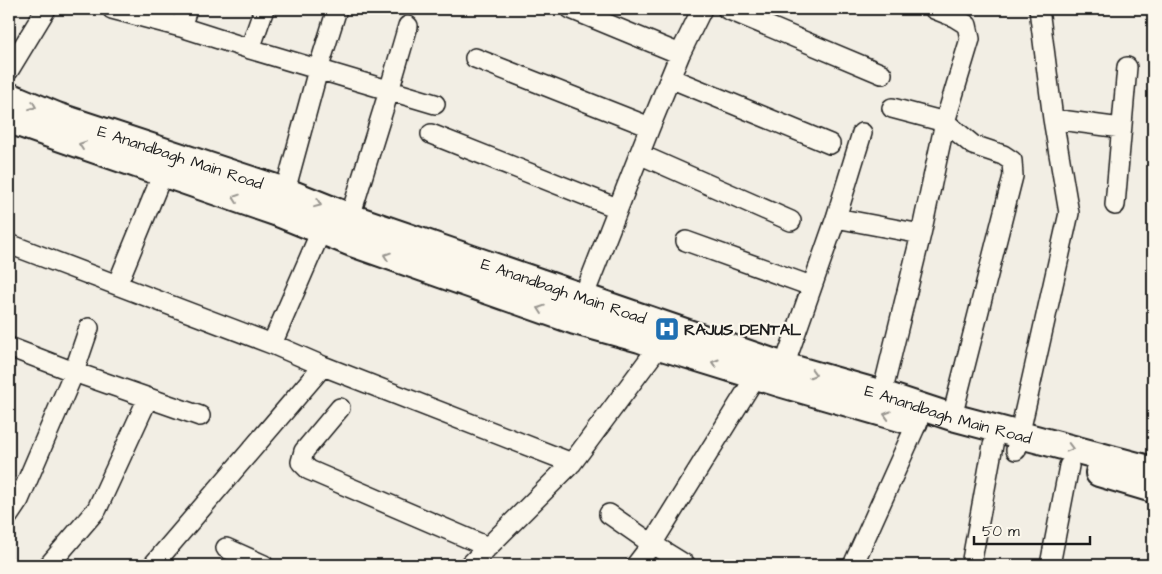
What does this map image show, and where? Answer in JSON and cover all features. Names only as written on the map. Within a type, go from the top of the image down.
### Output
[{"type":"street","points":[[9,70],[46,9]]},
{"type":"street","points":[[112,9],[181,27],[435,104]]},
{"type":"street","points":[[181,27],[187,9]]},
{"type":"street","points":[[250,49],[264,9]]},
{"type":"street","points":[[285,191],[318,70],[337,9]]},
{"type":"street","points":[[571,9],[680,54]]},
{"type":"street","points":[[579,309],[650,126],[680,54],[702,9]]},
{"type":"street","points":[[727,9],[882,74]]},
{"type":"street","points":[[882,394],[946,122],[970,40],[967,25],[954,17],[934,9]]},
{"type":"street","points":[[971,565],[1010,443],[1069,212],[1053,119],[1039,9]]},
{"type":"street","points":[[350,217],[408,26]]},
{"type":"street","points":[[475,58],[650,126]]},
{"type":"street","points":[[1115,205],[1126,68]]},
{"type":"street","points":[[670,78],[830,144]]},
{"type":"street","name":"E Anandbagh Main Road","points":[[9,96],[57,116],[285,191],[579,309],[640,339],[659,346],[768,367],[882,394],[952,417],[1010,443],[1069,466],[1106,475],[1153,490]]},
{"type":"street","points":[[892,108],[946,122],[973,145],[1003,155],[1012,161],[1013,176],[952,417]]},
{"type":"street","points":[[1053,119],[1121,128]]},
{"type":"street","name":"E Anandbagh Main Road","points":[[9,120],[278,213],[352,243],[579,309],[768,367],[917,423],[949,433],[1153,470]]},
{"type":"street","points":[[636,565],[652,544],[768,367],[811,286],[836,218],[862,133]]},
{"type":"street","points":[[431,134],[617,208]]},
{"type":"street","points":[[639,154],[791,221]]},
{"type":"street","points":[[117,285],[162,173]]},
{"type":"street","points":[[836,218],[921,234]]},
{"type":"street","points":[[272,344],[321,231]]},
{"type":"street","points":[[686,240],[811,286]]},
{"type":"street","points":[[9,244],[272,344],[323,366],[572,463]]},
{"type":"street","points":[[9,515],[19,500],[74,372],[89,328]]},
{"type":"street","points":[[470,565],[572,463],[659,346]]},
{"type":"street","points":[[9,347],[200,416]]},
{"type":"street","points":[[154,565],[323,366]]},
{"type":"street","points":[[49,565],[97,509],[148,398]]},
{"type":"street","points":[[340,408],[304,451],[301,462],[309,470],[488,547]]},
{"type":"street","points":[[853,565],[917,423]]},
{"type":"street","points":[[1050,565],[1069,466]]},
{"type":"street","points":[[609,514],[686,565]]},
{"type":"street","points":[[226,548],[264,565]]},
{"type":"place","name":"RAJUS DENTAL","points":[[667,329]]}]
